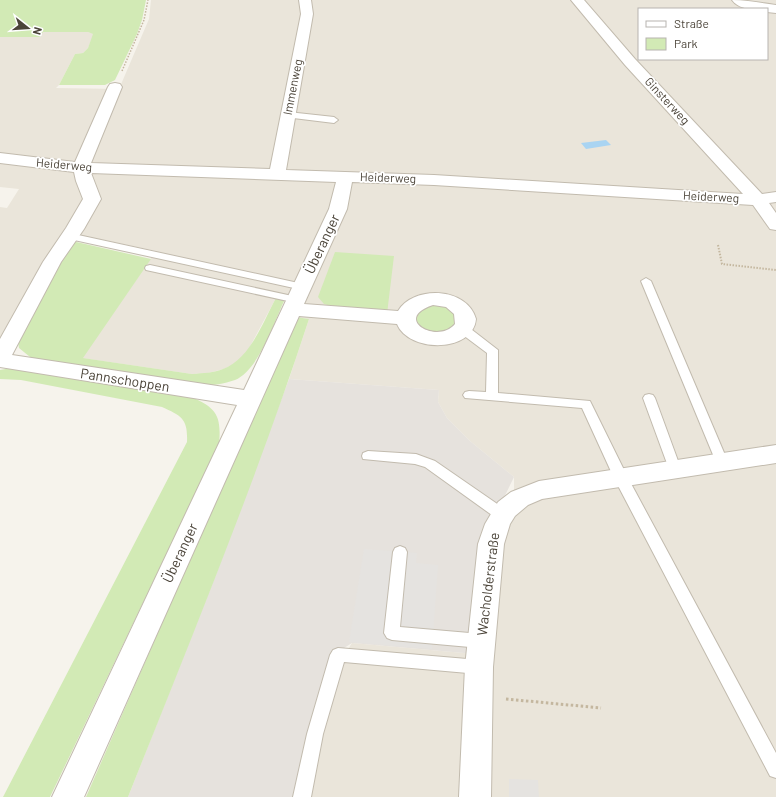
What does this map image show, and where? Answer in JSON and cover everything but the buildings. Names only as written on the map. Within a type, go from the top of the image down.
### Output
[{"type":"street","name":"Immenweg","points":[[277,174],[307,14],[305,0]]},
{"type":"street","name":"Ginsterweg","points":[[577,0],[630,62],[758,200],[776,225]]},
{"type":"street","points":[[738,0],[750,6],[767,8]]},
{"type":"street","points":[[81,168],[115,88]]},
{"type":"street","name":"Heiderweg","points":[[0,158],[81,168],[488,182],[758,200],[776,197]]},
{"type":"street","name":"Pannschoppen","points":[[81,168],[84,181],[92,199],[79,222],[52,262],[0,359],[250,399]]},
{"type":"street","name":"Überanger","points":[[68,797],[338,209],[345,177]]},
{"type":"street","points":[[297,299],[405,318]]},
{"type":"street","points":[[432,299],[443,300],[453,303],[461,308],[465,315],[466,322],[463,329],[448,338],[427,338],[411,331],[406,325],[405,318],[407,311],[413,305],[432,299]]},
{"type":"street","name":"Wacholderstraße","points":[[475,797],[478,668],[491,544],[495,526],[501,514],[509,504],[524,495],[538,490],[776,454]]},
{"type":"lane","points":[[288,115],[334,120]]},
{"type":"lane","points":[[69,236],[297,299]]},
{"type":"lane","points":[[150,268],[297,299]]},
{"type":"lane","points":[[646,281],[722,462]]},
{"type":"lane","points":[[463,329],[492,350],[492,396]]},
{"type":"lane","points":[[469,395],[586,404],[621,478],[776,770]]},
{"type":"lane","points":[[649,398],[675,469]]},
{"type":"lane","points":[[368,456],[416,459],[430,464],[501,514]]},
{"type":"lane","points":[[400,552],[392,632],[480,641]]},
{"type":"lane","points":[[302,797],[315,734],[338,655],[478,668]]},
{"type":"path","points":[[115,88],[144,20],[148,0]]},
{"type":"path","points":[[718,245],[722,264],[776,270]]},
{"type":"path","points":[[477,697],[601,708]]},
{"type":"shaded area","points":[[151,0],[776,0],[776,797],[305,797],[338,665],[352,643],[475,654],[495,544],[514,506],[514,477],[470,441],[447,418],[438,402],[439,390],[289,379],[309,319],[296,317],[285,299],[276,298],[246,354],[236,363],[224,369],[208,373],[192,374],[82,358],[156,251],[66,232],[0,344],[0,207],[7,208],[19,189],[0,187],[0,37],[39,37],[42,32],[88,32],[94,34],[88,48],[83,53],[75,54],[56,88],[119,89],[149,19]]},
{"type":"shaded area","points":[[289,379],[439,390],[438,402],[447,418],[470,441],[514,477],[490,526],[475,654],[352,643],[336,653],[296,797],[128,797],[217,572]]},
{"type":"shaded area","points":[[364,549],[417,553],[416,563],[438,565],[432,649],[349,642]]},
{"type":"shaded area","points":[[509,779],[538,780],[539,797],[509,797]]},
{"type":"green space","points":[[0,0],[146,0],[142,20],[137,34],[115,80],[105,85],[59,85],[75,54],[83,53],[88,48],[93,34],[88,32],[43,32],[40,37],[0,37]]},
{"type":"green space","points":[[72,241],[151,259],[83,358],[192,374],[208,373],[220,370],[232,364],[241,357],[255,339],[276,298],[285,299],[271,332],[258,356],[244,375],[227,382],[201,386],[35,361],[19,348],[17,336]]},
{"type":"green space","points":[[335,252],[394,256],[387,314],[335,307],[324,304],[318,297]]},
{"type":"green space","points":[[437,304],[454,309],[457,327],[434,334],[418,328],[415,312],[420,308]]},
{"type":"green space","points":[[296,317],[309,319],[289,380],[222,560],[128,797],[86,797]]},
{"type":"green space","points":[[11,368],[187,395],[204,403],[215,412],[218,418],[220,433],[219,444],[50,797],[3,797],[187,442],[187,434],[185,423],[182,419],[162,407],[21,380],[0,379],[0,370]]},
{"type":"water","points":[[606,140],[611,145],[586,149],[581,143]]}]
